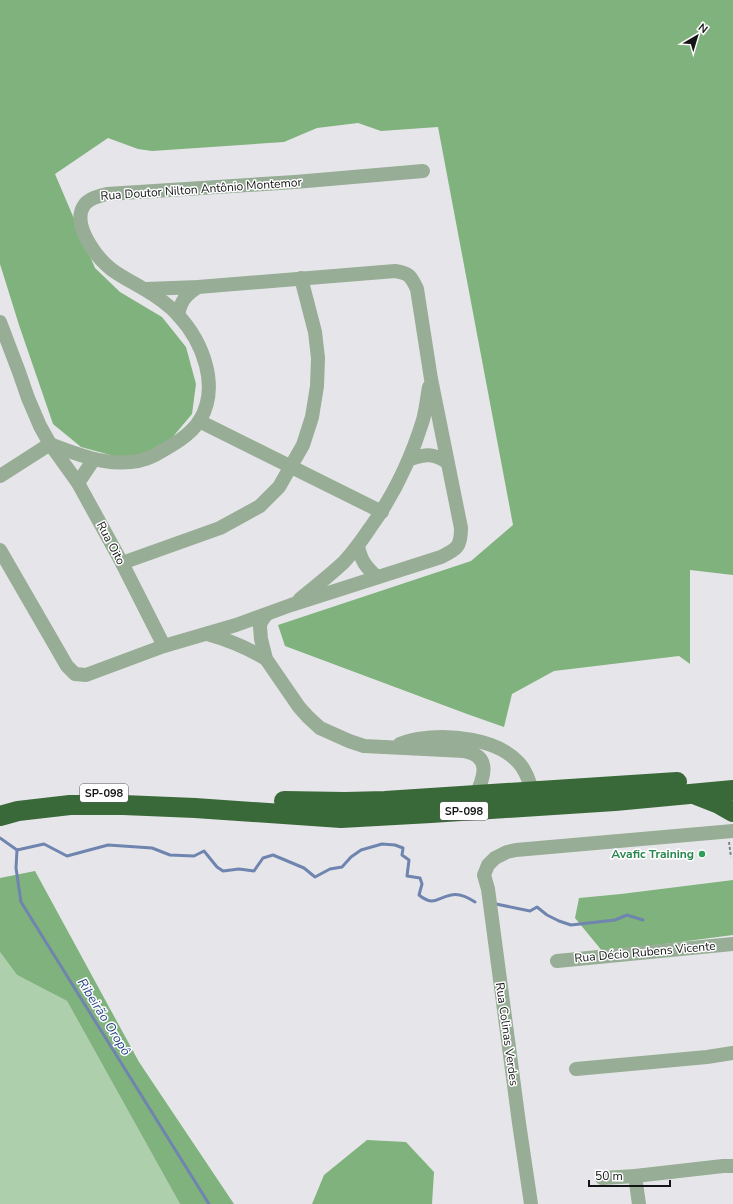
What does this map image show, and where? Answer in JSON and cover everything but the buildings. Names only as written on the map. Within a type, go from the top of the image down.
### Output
[{"type":"highway","name":"SP-098","points":[[0,803],[50,796],[99,793],[300,802],[385,801],[476,796],[733,777]]},
{"type":"highway","name":"SP-098","points":[[0,816],[18,811],[70,805],[123,805],[195,808],[341,818],[594,802],[733,790]]},
{"type":"highway","points":[[693,794],[719,804],[733,812]]},
{"type":"street","name":"Rua Doutor Nilton Antônio Montemor","points":[[50,444],[94,459],[126,463],[145,460],[186,436],[199,421],[206,406],[209,391],[208,371],[200,348],[178,315],[146,289],[120,276],[112,270],[102,261],[89,243],[83,230],[81,220],[81,211],[86,203],[93,198],[107,194],[295,182],[423,170]]},
{"type":"street","points":[[0,550],[66,666],[75,674],[81,676],[98,672],[164,646],[207,634],[266,615],[291,605],[441,557],[456,548],[461,536],[461,528],[431,379],[417,289],[409,275],[395,271],[146,289]]},
{"type":"street","points":[[122,563],[220,528],[260,506],[279,487],[303,445],[312,417],[317,386],[318,358],[315,332],[301,278]]},
{"type":"street","points":[[178,315],[184,298],[198,286]]},
{"type":"street","points":[[0,322],[28,398],[40,426],[50,444],[0,476]]},
{"type":"street","points":[[291,605],[324,580],[344,562],[358,546],[382,512],[410,458],[423,418],[431,379]]},
{"type":"street","points":[[199,421],[382,512]]},
{"type":"street","name":"Rua Oito","points":[[50,444],[78,483],[122,563],[164,646]]},
{"type":"street","points":[[410,458],[428,454],[447,462]]},
{"type":"street","points":[[78,483],[94,459]]},
{"type":"street","points":[[358,546],[363,562],[377,577]]},
{"type":"street","points":[[266,615],[261,622],[260,627],[261,639],[266,659],[299,707],[320,728],[364,746],[471,752],[478,757],[484,770],[483,780],[476,796]]},
{"type":"street","points":[[207,634],[246,647],[266,659]]},
{"type":"street","points":[[386,747],[418,739],[442,737],[471,739],[490,745],[517,760],[524,769],[533,792]]},
{"type":"street","name":"Rua Colinas Verdes","points":[[531,1204],[488,889],[484,875],[488,865],[495,858],[507,852],[516,850],[731,837]]},
{"type":"street","name":"Rua Décio Rubens Vicente","points":[[557,961],[733,944]]},
{"type":"street","points":[[576,1069],[707,1057],[733,1053]]},
{"type":"street","points":[[602,1178],[733,1166]]},
{"type":"street","points":[[635,1176],[640,1204]]},
{"type":"path","points":[[730,857],[731,837]]},
{"type":"green space","points":[[0,0],[733,0],[733,575],[690,570],[690,664],[679,656],[554,671],[512,694],[504,727],[285,646],[278,625],[471,561],[513,525],[438,127],[381,131],[358,123],[317,128],[284,142],[152,151],[138,149],[108,138],[55,174],[95,268],[120,292],[162,317],[186,347],[196,384],[192,414],[171,439],[146,456],[114,456],[81,447],[53,424],[0,264]]},
{"type":"green space","points":[[35,871],[139,1062],[234,1204],[180,1204],[67,1001],[17,975],[0,952],[0,878]]},
{"type":"green space","points":[[733,880],[733,935],[603,952],[575,918],[579,898]]},
{"type":"green space","points":[[0,952],[17,975],[67,1001],[180,1204],[0,1204]]},
{"type":"green space","points":[[367,1140],[406,1142],[434,1172],[432,1204],[312,1204],[324,1175]]},
{"type":"waterway","name":"Ribeirão Oropô","points":[[0,838],[17,850],[16,868],[21,902],[209,1204]]},
{"type":"waterway","points":[[17,850],[44,844],[67,856],[108,845],[152,848],[170,855],[194,856],[204,851],[217,867],[223,871],[239,869],[254,871],[263,858],[273,855],[304,868],[315,877],[330,869],[342,867],[351,857],[361,850],[382,844],[395,845],[403,848],[402,855],[409,860],[407,876],[420,878],[422,884],[419,895],[424,899],[435,901],[446,896],[461,895],[475,902]]},
{"type":"waterway","points":[[496,904],[530,911],[537,907],[547,915],[571,925],[615,920],[627,915],[643,920]]},
{"type":"place","name":"Avafic Training","points":[[702,854]]}]
